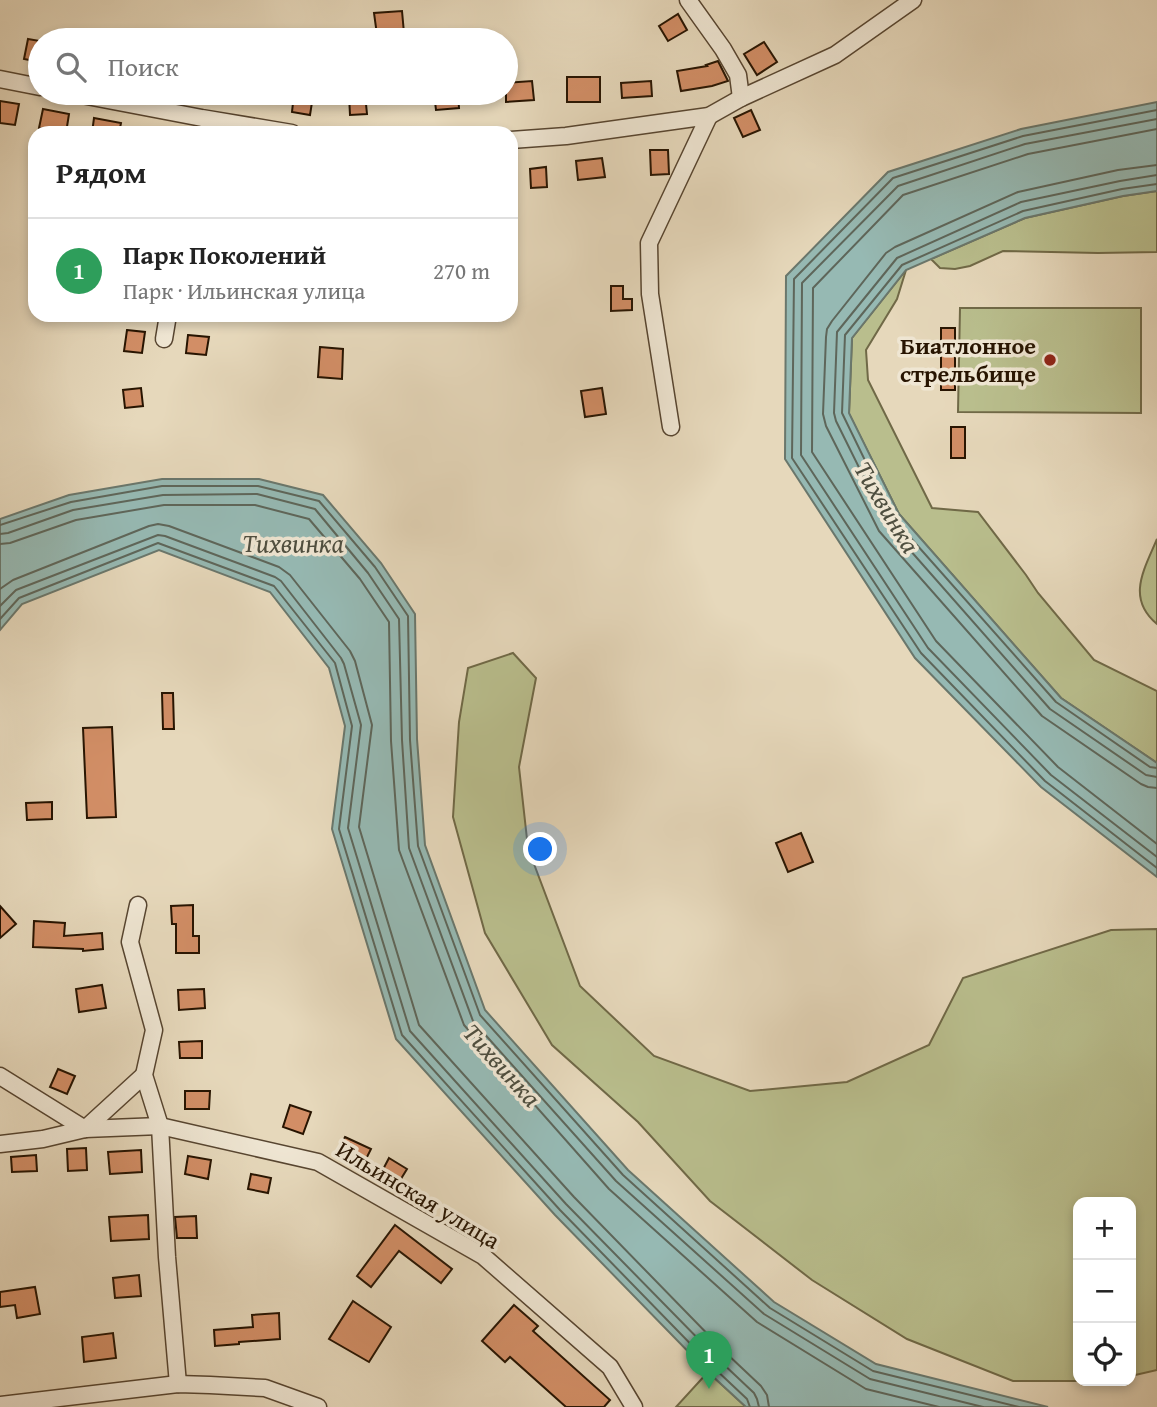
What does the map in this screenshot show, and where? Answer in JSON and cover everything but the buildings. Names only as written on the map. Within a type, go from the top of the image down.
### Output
[{"type":"street","points":[[688,0],[738,75],[741,98]]},
{"type":"street","points":[[518,139],[566,136],[709,116],[741,98],[835,55],[913,0]]},
{"type":"street","points":[[0,79],[28,85]]},
{"type":"street","points":[[118,105],[201,126]]},
{"type":"street","points":[[671,426],[650,294],[649,243],[709,116]]},
{"type":"street","points":[[164,339],[167,322]]},
{"type":"street","points":[[138,905],[130,942],[154,1030],[144,1075],[160,1126],[167,1257],[178,1384]]},
{"type":"street","points":[[0,1076],[85,1129],[144,1075]]},
{"type":"street","name":"Ильинская улица","points":[[0,1144],[43,1139],[85,1129],[160,1126],[318,1162],[483,1256],[610,1367],[634,1407]]},
{"type":"street","points":[[0,1405],[178,1384],[265,1388],[318,1407]]},
{"type":"green space","points":[[1157,191],[1157,252],[1003,251],[970,266],[955,269],[940,268],[931,259],[1025,218]]},
{"type":"green space","points":[[906,270],[897,299],[866,350],[868,380],[932,508],[978,512],[1038,593],[1094,660],[1157,691],[1157,763],[1061,698],[899,514],[849,414],[852,338]]},
{"type":"green space","name":"Биатлонное стрельбище","points":[[960,308],[1141,308],[1141,413],[958,412]]},
{"type":"green space","points":[[1157,539],[1157,624],[1142,604],[1140,583]]},
{"type":"green space","points":[[513,653],[536,678],[519,767],[528,848],[580,986],[654,1056],[750,1091],[847,1082],[929,1045],[963,978],[1111,930],[1157,929],[1157,1370],[1136,1375],[1136,1197],[1073,1197],[1073,1381],[1013,1381],[907,1339],[812,1280],[710,1201],[638,1122],[552,1045],[485,933],[453,817],[459,722],[468,668]]},
{"type":"green space","points":[[708,1372],[746,1407],[676,1407]]},
{"type":"water","name":"Тихвинка","points":[[1157,102],[1157,191],[1025,218],[906,270],[852,338],[849,413],[899,514],[1061,698],[1157,763],[1157,877],[1041,787],[915,658],[785,459],[786,276],[888,172],[1021,129]]},
{"type":"water","name":"Тихвинка","points":[[162,479],[259,479],[323,495],[381,563],[415,614],[417,739],[425,845],[485,1010],[628,1170],[774,1302],[876,1364],[1048,1407],[746,1407],[708,1372],[555,1215],[396,1039],[332,829],[345,726],[329,668],[270,592],[159,550],[22,604],[0,630],[0,519],[69,495]]},
{"type":"place","name":"Биатлонное стрельбище","points":[[1050,360]]},
{"type":"place","name":"Парк Поколений","points":[[709,1389]]}]
